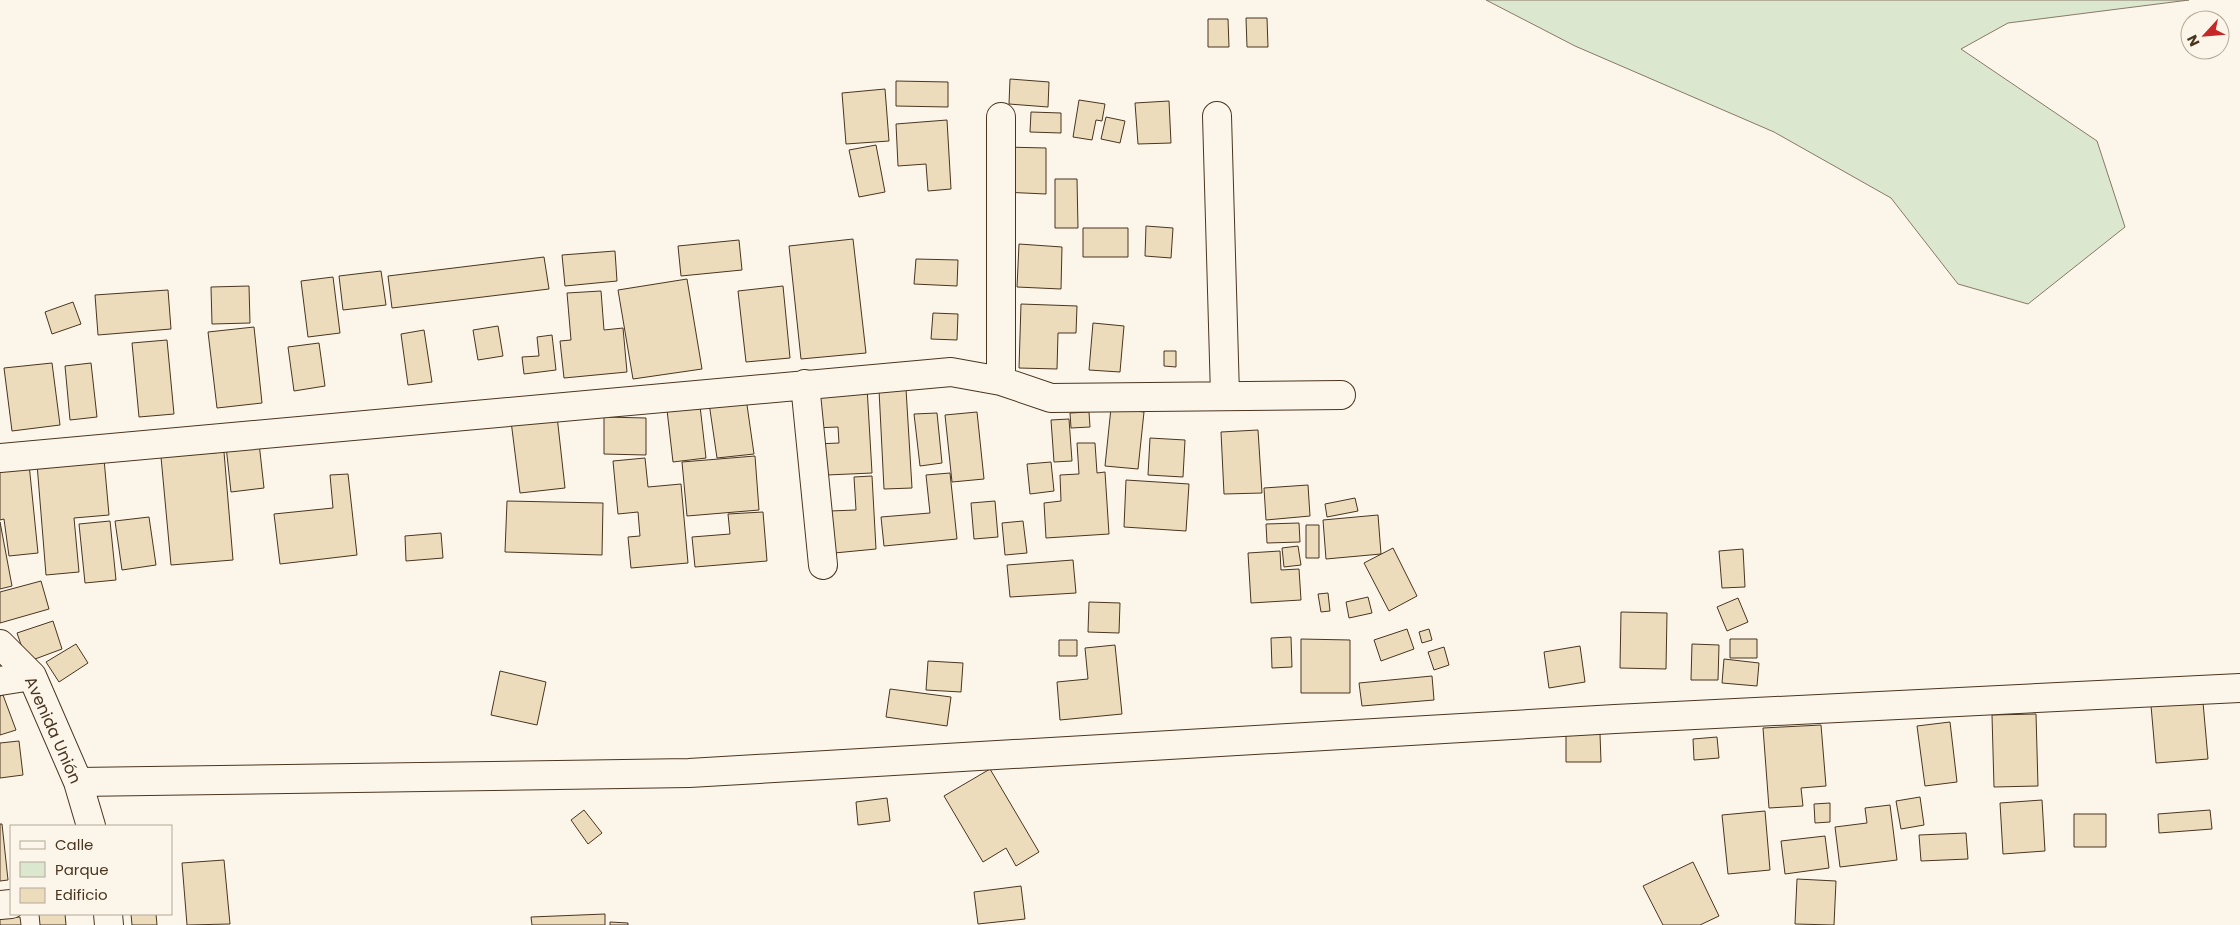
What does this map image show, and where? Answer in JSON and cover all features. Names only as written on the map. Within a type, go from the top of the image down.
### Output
[{"type":"street","points":[[1217,116],[1225,395]]},
{"type":"street","points":[[1000,117],[1001,381]]},
{"type":"street","points":[[0,458],[951,372],[1001,381],[1051,398],[1341,395]]},
{"type":"street","points":[[805,384],[823,565]]},
{"type":"street","name":"Avenida Unión","points":[[0,644],[32,676],[78,782],[91,825]]},
{"type":"street","points":[[0,681],[32,676]]},
{"type":"street","points":[[78,782],[689,773],[1605,720],[2240,688]]},
{"type":"green space","points":[[1486,0],[2189,0],[2008,23],[1961,49],[2097,141],[2125,227],[2028,304],[1958,284],[1891,198],[1774,132],[1575,46]]},
{"type":"building","points":[[1246,18],[1267,18],[1268,47],[1247,47]]},
{"type":"building","points":[[1208,19],[1228,19],[1229,47],[1208,47]]},
{"type":"building","points":[[1010,79],[1049,82],[1048,107],[1009,104]]},
{"type":"building","points":[[896,81],[948,82],[948,107],[896,106]]},
{"type":"building","points":[[885,89],[889,141],[846,144],[842,93]]},
{"type":"building","points":[[1079,100],[1105,104],[1102,121],[1096,120],[1092,140],[1073,137]]},
{"type":"building","points":[[1169,101],[1171,143],[1138,144],[1135,103]]},
{"type":"building","points":[[1031,112],[1061,113],[1061,133],[1030,132]]},
{"type":"building","points":[[1106,117],[1125,121],[1120,143],[1101,139]]},
{"type":"building","points":[[947,120],[951,189],[928,191],[926,164],[898,166],[896,124]]},
{"type":"building","points":[[876,145],[885,192],[859,197],[849,150]]},
{"type":"building","points":[[1003,147],[1046,148],[1046,194],[1002,192]]},
{"type":"building","points":[[1055,179],[1077,179],[1078,228],[1055,228]]},
{"type":"building","points":[[1146,226],[1173,228],[1171,258],[1145,256]]},
{"type":"building","points":[[1083,228],[1128,228],[1128,257],[1083,257]]},
{"type":"building","points":[[853,239],[866,353],[801,359],[789,246]]},
{"type":"building","points":[[739,240],[742,270],[681,276],[678,246]]},
{"type":"building","points":[[1019,244],[1062,247],[1061,289],[1017,287]]},
{"type":"building","points":[[615,251],[617,281],[565,286],[562,255]]},
{"type":"building","points":[[544,257],[549,289],[392,308],[388,276]]},
{"type":"building","points":[[916,259],[958,260],[957,286],[914,284]]},
{"type":"building","points":[[381,271],[386,305],[343,310],[339,276]]},
{"type":"building","points":[[333,277],[340,333],[308,337],[301,281]]},
{"type":"building","points":[[687,279],[702,369],[633,379],[618,290]]},
{"type":"building","points":[[249,286],[250,323],[212,324],[211,287]]},
{"type":"building","points":[[783,286],[790,358],[746,362],[738,291]]},
{"type":"building","points":[[168,290],[171,329],[98,335],[95,295]]},
{"type":"building","points":[[601,291],[604,330],[623,328],[627,372],[564,378],[560,341],[571,340],[567,293]]},
{"type":"building","points":[[73,302],[81,324],[52,334],[45,312]]},
{"type":"building","points":[[1021,304],[1077,306],[1076,333],[1058,333],[1057,369],[1019,368]]},
{"type":"building","points":[[933,313],[958,314],[957,340],[931,339]]},
{"type":"building","points":[[1093,323],[1124,326],[1120,372],[1089,370]]},
{"type":"building","points":[[498,326],[503,356],[478,360],[473,330]]},
{"type":"building","points":[[254,327],[262,403],[217,408],[208,332]]},
{"type":"building","points":[[424,330],[432,382],[408,385],[401,334]]},
{"type":"building","points":[[552,335],[556,370],[524,374],[522,357],[539,356],[537,337]]},
{"type":"building","points":[[167,340],[174,414],[139,417],[132,343]]},
{"type":"building","points":[[319,343],[325,386],[294,391],[288,347]]},
{"type":"building","points":[[1164,351],[1176,351],[1176,367],[1164,366]]},
{"type":"building","points":[[52,363],[60,425],[12,431],[4,368]]},
{"type":"building","points":[[91,363],[97,417],[70,420],[65,366]]},
{"type":"building","points":[[867,387],[872,473],[827,475],[816,444],[839,443],[838,427],[813,428],[811,390]]},
{"type":"building","points":[[906,389],[912,488],[884,489],[879,390]]},
{"type":"building","points":[[746,398],[754,454],[717,458],[709,403]]},
{"type":"building","points":[[700,406],[706,458],[673,462],[667,410]]},
{"type":"building","points":[[1111,408],[1144,412],[1138,469],[1105,466]]},
{"type":"building","points":[[977,412],[984,479],[952,482],[945,415]]},
{"type":"building","points":[[1089,412],[1090,427],[1071,428],[1070,413]]},
{"type":"building","points":[[937,413],[942,463],[920,466],[914,414]]},
{"type":"building","points":[[557,416],[565,488],[520,493],[511,421]]},
{"type":"building","points":[[604,417],[646,418],[646,455],[604,454]]},
{"type":"building","points":[[1069,419],[1072,461],[1054,462],[1051,420]]},
{"type":"building","points":[[1258,430],[1262,493],[1224,494],[1221,432]]},
{"type":"building","points":[[1150,438],[1185,440],[1183,477],[1148,475]]},
{"type":"building","points":[[259,443],[264,488],[231,492],[226,446]]},
{"type":"building","points":[[1077,443],[1095,443],[1097,473],[1105,472],[1109,534],[1046,538],[1044,503],[1061,501],[1060,475],[1079,474]]},
{"type":"building","points":[[224,452],[233,560],[171,565],[161,457]]},
{"type":"building","points":[[755,456],[759,510],[687,516],[682,462]]},
{"type":"building","points":[[645,458],[648,487],[681,484],[688,563],[631,568],[628,537],[640,536],[638,512],[618,514],[613,461]]},
{"type":"building","points":[[104,459],[109,515],[74,518],[79,572],[46,575],[37,464]]},
{"type":"building","points":[[1051,462],[1054,491],[1030,494],[1027,464]]},
{"type":"building","points":[[29,464],[38,553],[9,556],[4,519],[0,520],[0,466]]},
{"type":"building","points":[[950,473],[957,539],[884,546],[881,517],[930,513],[926,475]]},
{"type":"building","points":[[348,474],[357,555],[280,564],[274,514],[333,508],[330,475]]},
{"type":"building","points":[[872,476],[876,549],[824,554],[830,511],[856,510],[854,477]]},
{"type":"building","points":[[1126,480],[1189,484],[1186,531],[1124,527]]},
{"type":"building","points":[[1308,485],[1310,516],[1266,520],[1264,488]]},
{"type":"building","points":[[1355,498],[1358,511],[1327,517],[1325,504]]},
{"type":"building","points":[[507,501],[603,503],[602,555],[505,552]]},
{"type":"building","points":[[995,501],[998,537],[974,539],[971,503]]},
{"type":"building","points":[[763,512],[767,561],[695,567],[692,537],[730,534],[728,514]]},
{"type":"building","points":[[1378,515],[1381,554],[1326,559],[1323,520]]},
{"type":"building","points":[[149,517],[156,565],[122,570],[115,521]]},
{"type":"building","points":[[110,521],[116,580],[85,583],[79,524]]},
{"type":"building","points":[[1023,521],[1027,553],[1005,555],[1002,523]]},
{"type":"building","points":[[0,522],[12,586],[0,589]]},
{"type":"building","points":[[1299,523],[1300,542],[1267,543],[1266,524]]},
{"type":"building","points":[[1306,525],[1319,525],[1319,558],[1306,558]]},
{"type":"building","points":[[441,533],[443,558],[406,561],[405,536]]},
{"type":"building","points":[[1298,546],[1301,565],[1284,567],[1282,548]]},
{"type":"building","points":[[1393,548],[1417,596],[1389,611],[1364,563]]},
{"type":"building","points":[[1743,549],[1745,587],[1722,588],[1719,551]]},
{"type":"building","points":[[1280,551],[1281,570],[1299,569],[1301,600],[1251,603],[1248,553]]},
{"type":"building","points":[[1073,560],[1076,593],[1010,597],[1007,565]]},
{"type":"building","points":[[41,581],[49,609],[0,623],[0,592]]},
{"type":"building","points":[[1328,593],[1330,611],[1321,612],[1318,594]]},
{"type":"building","points":[[1368,597],[1372,613],[1349,618],[1346,602]]},
{"type":"building","points":[[1738,598],[1748,622],[1727,631],[1717,607]]},
{"type":"building","points":[[1089,602],[1120,603],[1119,633],[1088,632]]},
{"type":"building","points":[[1621,612],[1667,613],[1666,669],[1620,668]]},
{"type":"building","points":[[53,621],[62,649],[27,662],[17,633]]},
{"type":"building","points":[[1407,629],[1414,649],[1381,661],[1374,640]]},
{"type":"building","points":[[1429,629],[1432,640],[1422,643],[1419,632]]},
{"type":"building","points":[[1291,637],[1292,667],[1272,668],[1271,638]]},
{"type":"building","points":[[1301,639],[1350,640],[1350,693],[1301,693]]},
{"type":"building","points":[[1730,639],[1757,639],[1757,658],[1730,658]]},
{"type":"building","points":[[1059,640],[1077,640],[1077,656],[1059,656]]},
{"type":"building","points":[[76,644],[88,663],[59,682],[46,662]]},
{"type":"building","points":[[1692,644],[1719,645],[1718,680],[1691,680]]},
{"type":"building","points":[[1115,645],[1122,714],[1060,720],[1057,682],[1088,679],[1085,648]]},
{"type":"building","points":[[1580,646],[1585,682],[1549,688],[1544,652]]},
{"type":"building","points":[[1444,647],[1449,665],[1434,670],[1428,652]]},
{"type":"building","points":[[1724,659],[1759,663],[1757,686],[1722,683]]},
{"type":"building","points":[[928,661],[963,663],[961,692],[926,690]]},
{"type":"building","points":[[500,671],[546,682],[537,725],[491,715]]},
{"type":"building","points":[[1432,676],[1434,700],[1362,706],[1359,683]]},
{"type":"building","points":[[890,689],[951,697],[947,726],[886,717]]},
{"type":"building","points":[[2202,691],[2208,759],[2156,763],[2150,694]]},
{"type":"building","points":[[3,695],[16,730],[0,735],[0,696]]},
{"type":"building","points":[[2036,714],[2038,786],[1994,787],[1992,715]]},
{"type":"building","points":[[1950,722],[1957,782],[1925,786],[1917,726]]},
{"type":"building","points":[[1821,725],[1826,786],[1801,788],[1803,806],[1769,808],[1763,728]]},
{"type":"building","points":[[1600,734],[1601,762],[1566,762],[1566,735]]},
{"type":"building","points":[[1717,737],[1719,758],[1694,760],[1693,739]]},
{"type":"building","points":[[19,741],[23,775],[0,778],[0,743]]},
{"type":"building","points":[[990,769],[1039,852],[1016,866],[1006,848],[983,862],[944,796]]},
{"type":"building","points":[[1920,797],[1924,825],[1901,829],[1896,801]]},
{"type":"building","points":[[887,798],[890,821],[858,825],[856,802]]},
{"type":"building","points":[[2042,800],[2045,851],[2003,854],[2000,803]]},
{"type":"building","points":[[1830,803],[1830,822],[1815,823],[1814,804]]},
{"type":"building","points":[[1890,805],[1897,860],[1840,867],[1835,827],[1867,823],[1865,808]]},
{"type":"building","points":[[584,810],[602,833],[588,844],[571,820]]},
{"type":"building","points":[[2210,810],[2212,829],[2159,833],[2158,814]]},
{"type":"building","points":[[1765,811],[1770,870],[1728,874],[1722,815]]},
{"type":"building","points":[[2074,814],[2106,814],[2106,847],[2074,847]]},
{"type":"building","points":[[0,824],[2,824],[8,880],[0,881]]},
{"type":"building","points":[[1966,833],[1968,859],[1921,861],[1919,835]]},
{"type":"building","points":[[1825,836],[1829,868],[1785,874],[1781,841]]},
{"type":"building","points":[[224,860],[230,924],[187,925],[182,863]]},
{"type":"building","points":[[1693,862],[1719,916],[1700,925],[1663,925],[1643,886]]},
{"type":"building","points":[[1797,879],[1836,881],[1834,925],[1795,924]]},
{"type":"building","points":[[1021,886],[1025,919],[978,924],[974,892]]},
{"type":"building","points":[[605,914],[605,925],[532,925],[531,917]]},
{"type":"building","points":[[39,915],[65,915],[66,925],[40,925]]},
{"type":"building","points":[[131,915],[156,915],[157,925],[132,925]]},
{"type":"building","points":[[20,917],[21,925],[0,925],[0,918]]},
{"type":"building","points":[[610,922],[628,923],[628,925],[610,925]]}]
